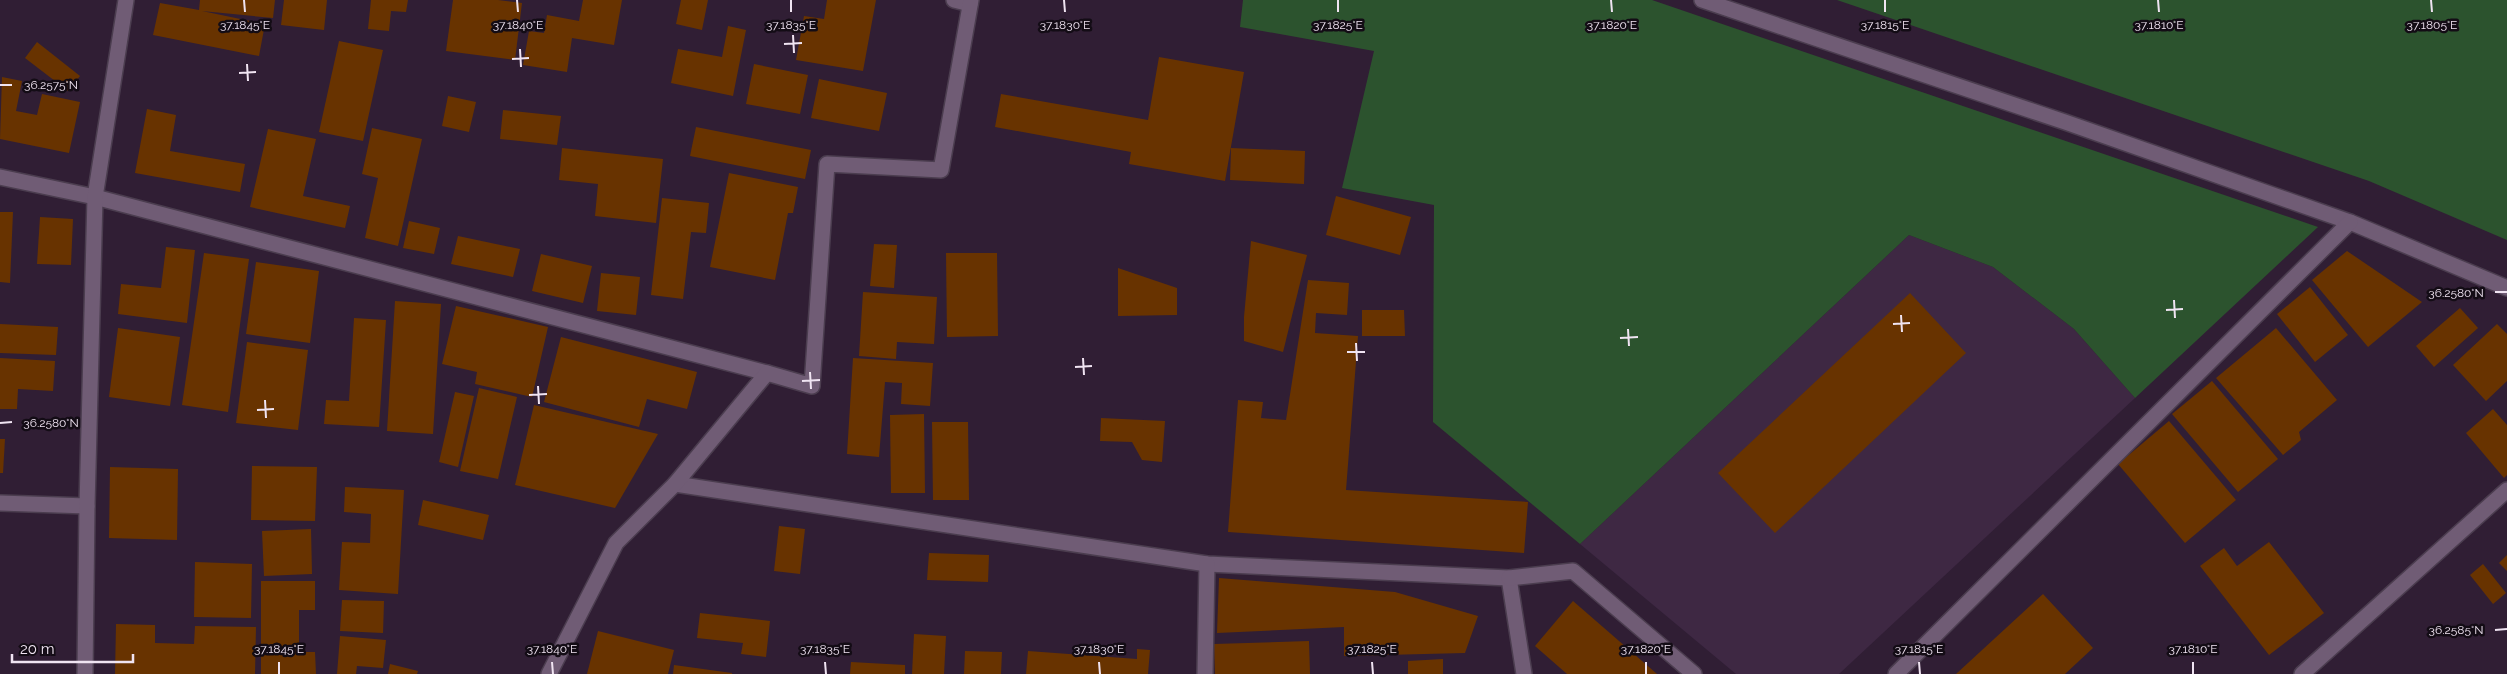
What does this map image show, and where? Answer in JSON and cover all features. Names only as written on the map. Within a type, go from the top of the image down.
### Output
[{"type":"street","points":[[85,674],[87,506],[95,197],[126,0]]},
{"type":"street","points":[[0,177],[95,197],[812,386],[827,164],[941,170],[970,2],[954,0]]},
{"type":"street","points":[[1702,0],[2065,122],[2350,222],[2507,288]]},
{"type":"street","points":[[1902,672],[2350,222]]},
{"type":"street","points":[[549,674],[616,543],[675,484],[767,373]]},
{"type":"street","points":[[675,484],[1207,564],[1509,578],[1573,571],[1694,674]]},
{"type":"street","points":[[2302,674],[2507,490]]},
{"type":"street","points":[[0,503],[87,506]]},
{"type":"street","points":[[1205,674],[1207,564]]},
{"type":"street","points":[[1509,578],[1524,674]]},
{"type":"shaded area","points":[[1909,235],[1993,267],[2074,329],[2135,398],[1839,674],[1736,674],[1580,544]]},
{"type":"green space","points":[[1243,0],[1652,0],[2318,227],[2135,398],[2074,329],[1993,267],[1909,235],[1580,544],[1433,422],[1434,205],[1342,188],[1374,51],[1240,27]]},
{"type":"green space","points":[[1837,0],[2507,0],[2507,240],[2369,181]]},
{"type":"building","points":[[200,0],[275,0],[273,18],[202,11],[265,24],[259,56],[153,35],[160,3],[199,10]]},
{"type":"building","points":[[284,0],[327,0],[324,30],[281,25]]},
{"type":"building","points":[[371,0],[408,0],[406,12],[391,11],[389,31],[368,29]]},
{"type":"building","points":[[453,0],[498,0],[522,3],[515,60],[446,51]]},
{"type":"building","points":[[583,0],[622,0],[614,45],[572,38],[567,72],[523,65],[529,31],[544,33],[547,15],[579,21]]},
{"type":"building","points":[[681,0],[708,0],[702,30],[676,24]]},
{"type":"building","points":[[827,0],[876,0],[863,71],[796,60],[804,16],[824,19]]},
{"type":"building","points":[[728,26],[746,30],[733,96],[671,83],[678,49],[722,57]]},
{"type":"building","points":[[339,41],[383,50],[363,141],[319,132]]},
{"type":"building","points":[[37,42],[80,76],[68,91],[25,58]]},
{"type":"building","points":[[1159,57],[1244,72],[1225,181],[1129,164],[1131,152],[995,127],[1001,94],[1148,120]]},
{"type":"building","points":[[754,64],[808,75],[800,114],[746,104]]},
{"type":"building","points":[[2,77],[22,81],[16,111],[37,115],[42,94],[80,102],[69,153],[0,139]]},
{"type":"building","points":[[819,79],[887,93],[879,131],[811,118]]},
{"type":"building","points":[[448,96],[476,102],[469,132],[442,126]]},
{"type":"building","points":[[147,109],[176,115],[170,151],[245,164],[240,192],[135,173]]},
{"type":"building","points":[[503,110],[561,116],[557,145],[500,139]]},
{"type":"building","points":[[696,127],[811,150],[805,179],[690,156]]},
{"type":"building","points":[[372,128],[422,139],[398,246],[365,238],[378,178],[362,174]]},
{"type":"building","points":[[268,129],[316,139],[303,196],[350,206],[345,228],[250,207]]},
{"type":"building","points":[[562,148],[663,159],[656,223],[595,216],[598,184],[559,180]]},
{"type":"building","points":[[1231,148],[1305,151],[1304,184],[1230,180]]},
{"type":"building","points":[[729,173],[798,187],[793,213],[788,213],[775,280],[710,267]]},
{"type":"building","points":[[1336,196],[1411,217],[1400,255],[1326,235]]},
{"type":"building","points":[[662,198],[709,203],[706,233],[691,232],[683,299],[651,295]]},
{"type":"building","points":[[0,212],[13,212],[10,283],[0,282]]},
{"type":"building","points":[[40,217],[73,219],[71,265],[37,264]]},
{"type":"building","points":[[409,221],[440,228],[434,254],[403,248]]},
{"type":"building","points":[[458,236],[520,249],[513,277],[451,264]]},
{"type":"building","points":[[1251,241],[1307,255],[1283,352],[1244,341],[1244,317]]},
{"type":"building","points":[[874,244],[897,245],[894,288],[870,286]]},
{"type":"building","points":[[166,247],[195,250],[187,323],[118,314],[121,284],[161,288]]},
{"type":"building","points":[[2347,251],[2422,302],[2368,347],[2312,280]]},
{"type":"building","points":[[204,253],[249,259],[228,412],[182,405]]},
{"type":"building","points":[[946,253],[997,253],[998,336],[947,337]]},
{"type":"building","points":[[541,254],[592,266],[583,303],[532,291]]},
{"type":"building","points":[[256,262],[319,271],[310,343],[246,334]]},
{"type":"building","points":[[1118,268],[1177,288],[1177,315],[1118,316]]},
{"type":"building","points":[[601,273],[640,277],[636,315],[597,311]]},
{"type":"building","points":[[1308,280],[1349,283],[1347,315],[1316,313],[1315,333],[1358,336],[1346,490],[1528,502],[1524,553],[1228,532],[1238,400],[1263,402],[1261,418],[1286,420]]},
{"type":"building","points":[[2310,287],[2348,335],[2315,362],[2277,314]]},
{"type":"building","points":[[863,292],[937,297],[934,344],[897,342],[896,359],[859,356]]},
{"type":"building","points":[[1910,293],[1966,353],[1775,533],[1718,473]]},
{"type":"building","points":[[395,301],[441,304],[433,434],[387,431]]},
{"type":"building","points":[[456,306],[548,327],[532,397],[475,384],[477,372],[442,364]]},
{"type":"building","points":[[2460,308],[2478,328],[2434,367],[2416,346]]},
{"type":"building","points":[[1362,310],[1404,310],[1405,336],[1362,336]]},
{"type":"building","points":[[354,318],[386,320],[379,427],[324,424],[326,400],[349,401]]},
{"type":"building","points":[[0,324],[58,327],[56,355],[0,353]]},
{"type":"building","points":[[2497,324],[2507,334],[2507,381],[2486,401],[2453,365]]},
{"type":"building","points":[[118,328],[180,337],[170,406],[109,397]]},
{"type":"building","points":[[2276,328],[2337,400],[2299,432],[2301,440],[2283,455],[2216,378]]},
{"type":"building","points":[[561,337],[697,372],[687,409],[647,399],[639,427],[544,402]]},
{"type":"building","points":[[247,342],[308,350],[298,430],[236,423]]},
{"type":"building","points":[[0,358],[55,361],[53,391],[18,389],[17,409],[0,409]]},
{"type":"building","points":[[853,358],[933,363],[930,406],[901,404],[902,383],[885,382],[879,457],[847,454]]},
{"type":"building","points":[[2212,381],[2278,459],[2238,492],[2172,414]]},
{"type":"building","points":[[479,388],[517,397],[498,479],[460,471]]},
{"type":"building","points":[[455,392],[474,396],[458,467],[439,462]]},
{"type":"building","points":[[534,405],[658,434],[615,508],[515,485]]},
{"type":"building","points":[[2493,409],[2507,425],[2507,475],[2504,478],[2466,433]]},
{"type":"building","points":[[924,414],[925,493],[891,493],[890,415]]},
{"type":"building","points":[[1101,418],[1165,421],[1162,462],[1142,460],[1132,442],[1100,441]]},
{"type":"building","points":[[2169,421],[2236,500],[2185,543],[2118,464]]},
{"type":"building","points":[[932,422],[968,422],[969,500],[933,500]]},
{"type":"building","points":[[0,439],[5,439],[3,473],[0,473]]},
{"type":"building","points":[[252,466],[317,467],[315,521],[251,520]]},
{"type":"building","points":[[110,467],[178,469],[177,540],[109,538]]},
{"type":"building","points":[[345,487],[404,490],[398,594],[339,590],[342,542],[370,543],[371,514],[344,512]]},
{"type":"building","points":[[423,500],[489,515],[483,540],[418,525]]},
{"type":"building","points":[[779,526],[805,529],[800,574],[774,571]]},
{"type":"building","points":[[311,529],[312,574],[264,576],[262,531]]},
{"type":"building","points":[[2269,542],[2324,613],[2269,655],[2200,566],[2224,548],[2237,566]]},
{"type":"building","points":[[929,553],[989,555],[988,582],[927,580]]},
{"type":"building","points":[[2507,555],[2507,571],[2499,563]]},
{"type":"building","points":[[195,562],[252,564],[251,618],[194,617]]},
{"type":"building","points":[[2483,564],[2506,593],[2493,604],[2470,575]]},
{"type":"building","points":[[1219,578],[1395,592],[1478,616],[1465,653],[1344,656],[1344,627],[1217,633]]},
{"type":"building","points":[[261,581],[315,581],[315,610],[299,610],[299,652],[315,652],[316,674],[261,674]]},
{"type":"building","points":[[2043,594],[2093,648],[2065,674],[1956,674]]},
{"type":"building","points":[[342,600],[384,601],[383,633],[340,631]]},
{"type":"building","points":[[1573,601],[1657,674],[1567,674],[1535,646]]},
{"type":"building","points":[[700,613],[770,621],[766,657],[741,654],[743,643],[697,638]]},
{"type":"building","points":[[116,624],[155,625],[155,643],[194,644],[195,626],[256,627],[255,674],[115,674]]},
{"type":"building","points":[[598,631],[674,650],[668,674],[587,674]]},
{"type":"building","points":[[914,634],[946,636],[944,674],[912,674]]},
{"type":"building","points":[[340,636],[386,640],[383,668],[357,666],[356,674],[337,674]]},
{"type":"building","points":[[1309,641],[1310,674],[1215,674],[1214,644]]},
{"type":"building","points":[[1137,649],[1150,650],[1148,674],[1026,674],[1028,651],[1137,659]]},
{"type":"building","points":[[965,651],[1002,652],[1001,674],[964,674]]},
{"type":"building","points":[[1443,659],[1443,674],[1408,674],[1408,661]]},
{"type":"building","points":[[851,662],[905,665],[905,674],[850,674]]},
{"type":"building","points":[[390,664],[418,671],[417,674],[388,674]]},
{"type":"building","points":[[674,665],[732,673],[732,674],[673,674]]}]
